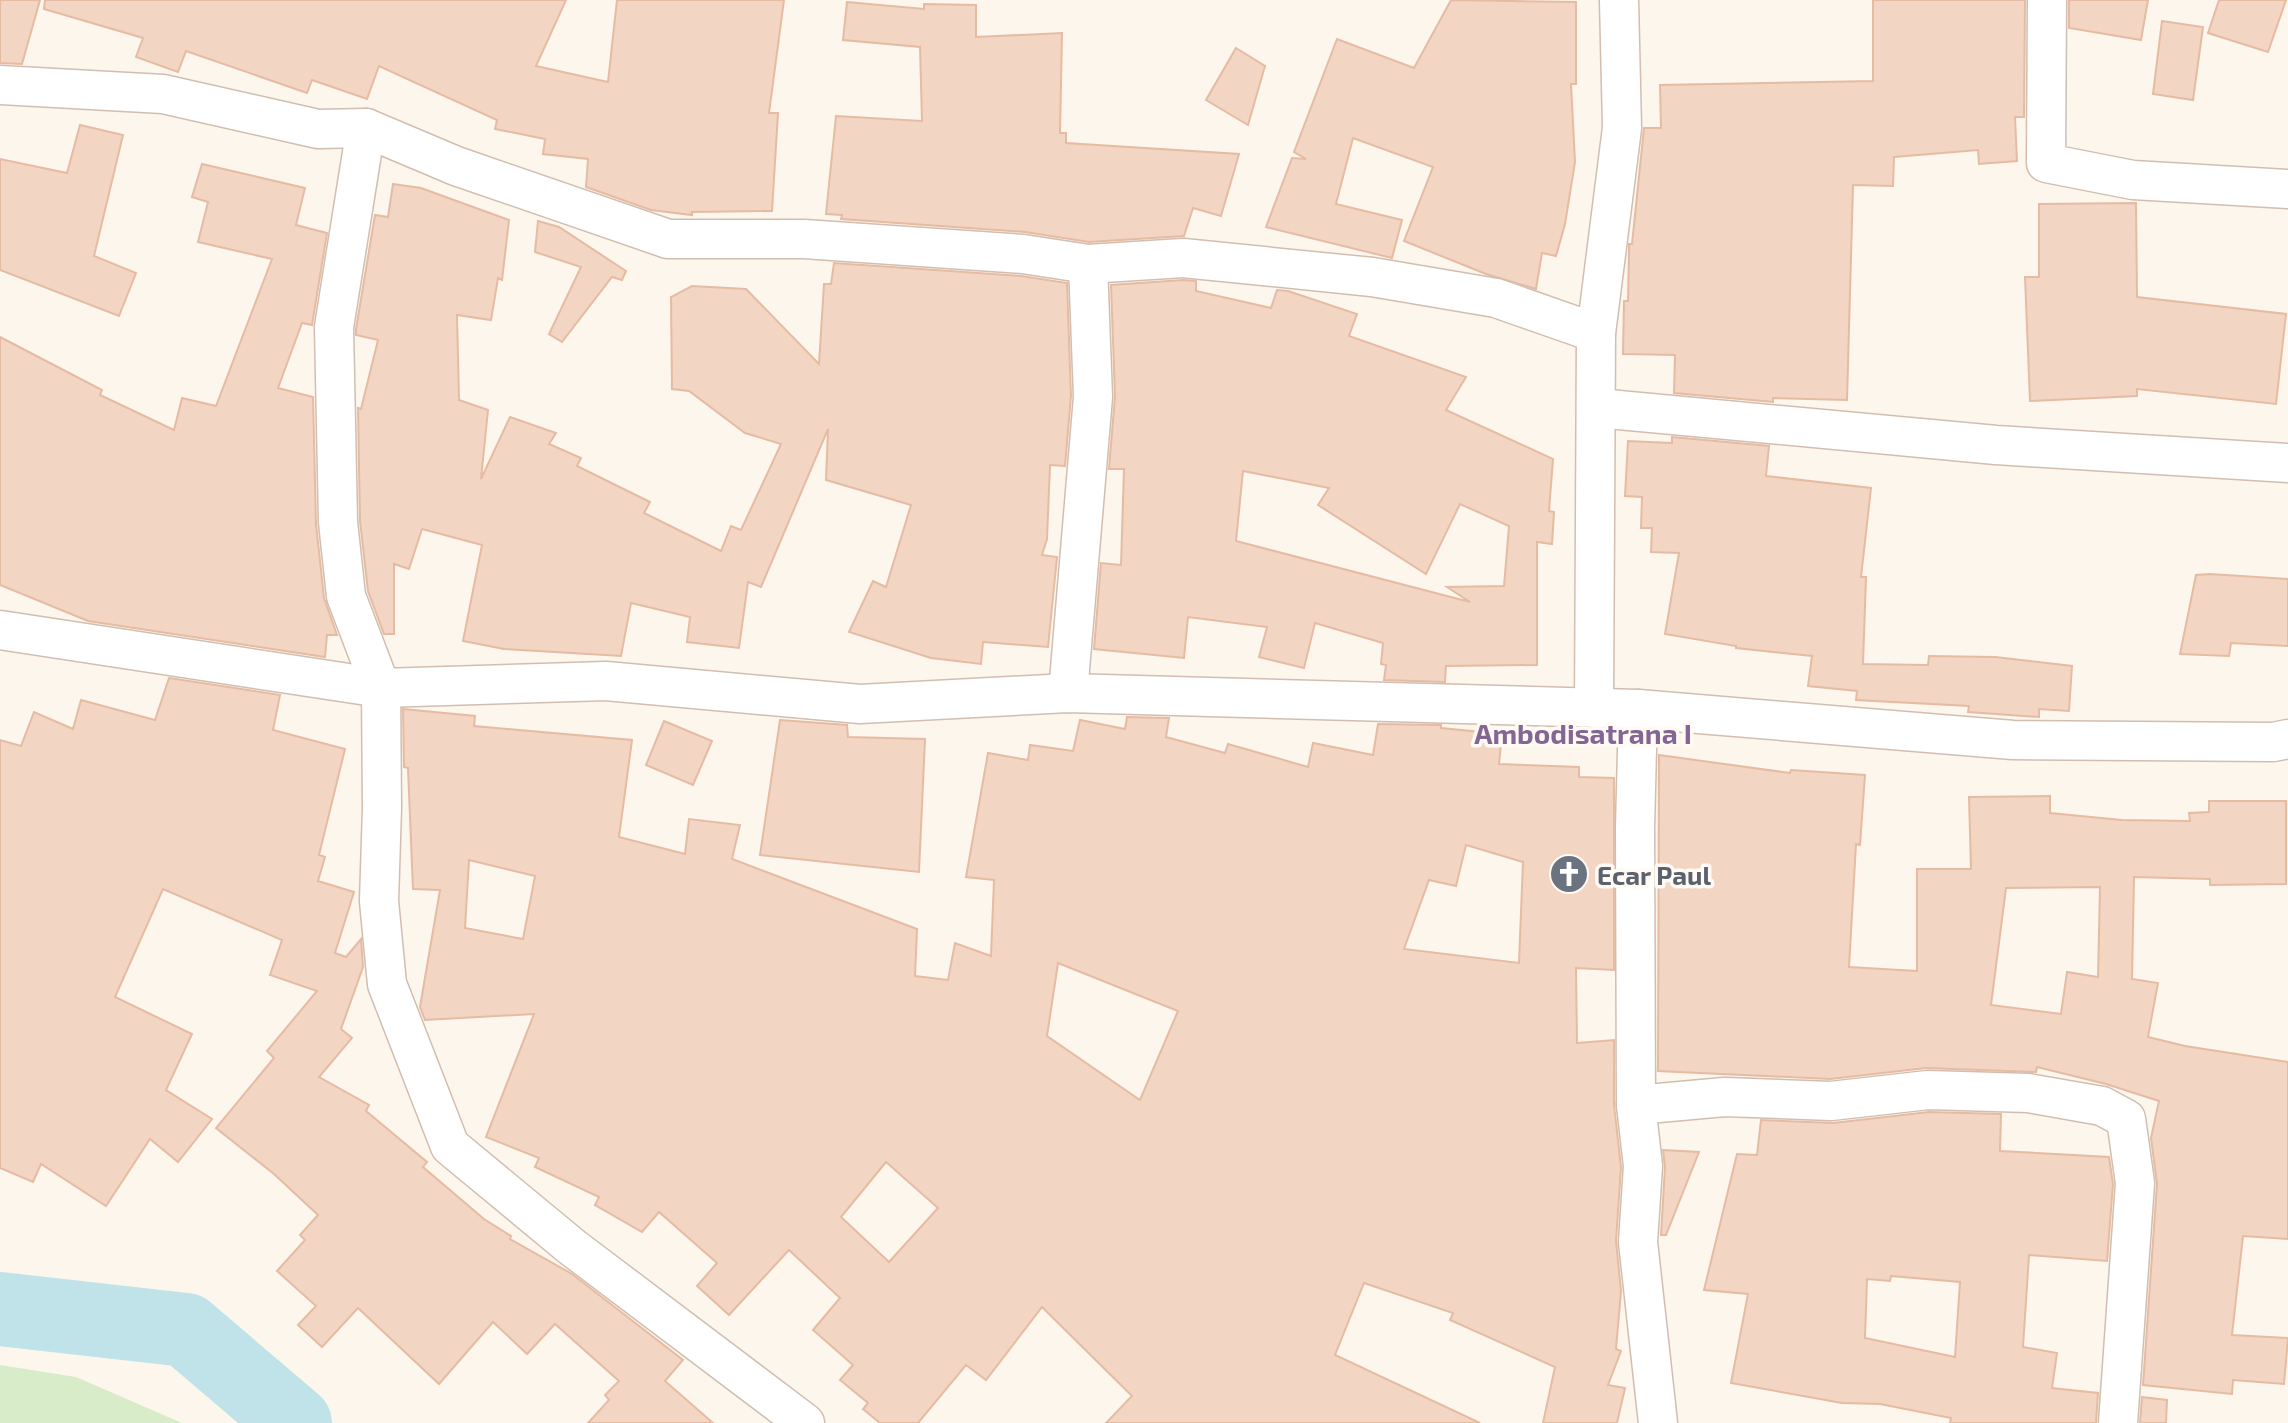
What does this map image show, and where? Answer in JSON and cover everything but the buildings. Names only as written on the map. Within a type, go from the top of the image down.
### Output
[{"type":"street","points":[[1594,708],[1596,333],[1622,128],[1619,0]]},
{"type":"street","points":[[2047,0],[2046,163],[2133,180],[2288,189]]},
{"type":"street","points":[[0,85],[163,94],[318,129],[366,128],[456,166],[668,239],[804,239],[1023,254],[1088,264],[1183,258],[1372,277],[1496,298],[1596,333]]},
{"type":"street","points":[[366,128],[334,327],[338,522],[346,596],[381,688],[379,901],[387,984],[450,1146],[572,1247],[805,1423]]},
{"type":"street","points":[[1068,693],[1093,397],[1088,264]]},
{"type":"street","points":[[1597,408],[1996,445],[2288,463]]},
{"type":"street","points":[[0,630],[381,688],[606,681],[860,704],[1068,693],[1638,709],[2013,740],[2273,742],[2288,739]]},
{"type":"street","points":[[1638,709],[1636,1105],[1643,1166],[1638,1242],[1658,1423]]},
{"type":"street","points":[[1636,1105],[1725,1097],[1831,1101],[1928,1090],[2028,1093],[2102,1106],[2126,1119],[2135,1183],[2118,1423]]},
{"type":"green space","points":[[0,1365],[76,1377],[182,1423],[0,1423]]},
{"type":"waterway","points":[[0,1309],[186,1330],[295,1423]]},
{"type":"place","name":"Ecar Paul","points":[[1569,874]]},
{"type":"district","name":"Ambodisatrana I","points":[[1583,733]]}]
